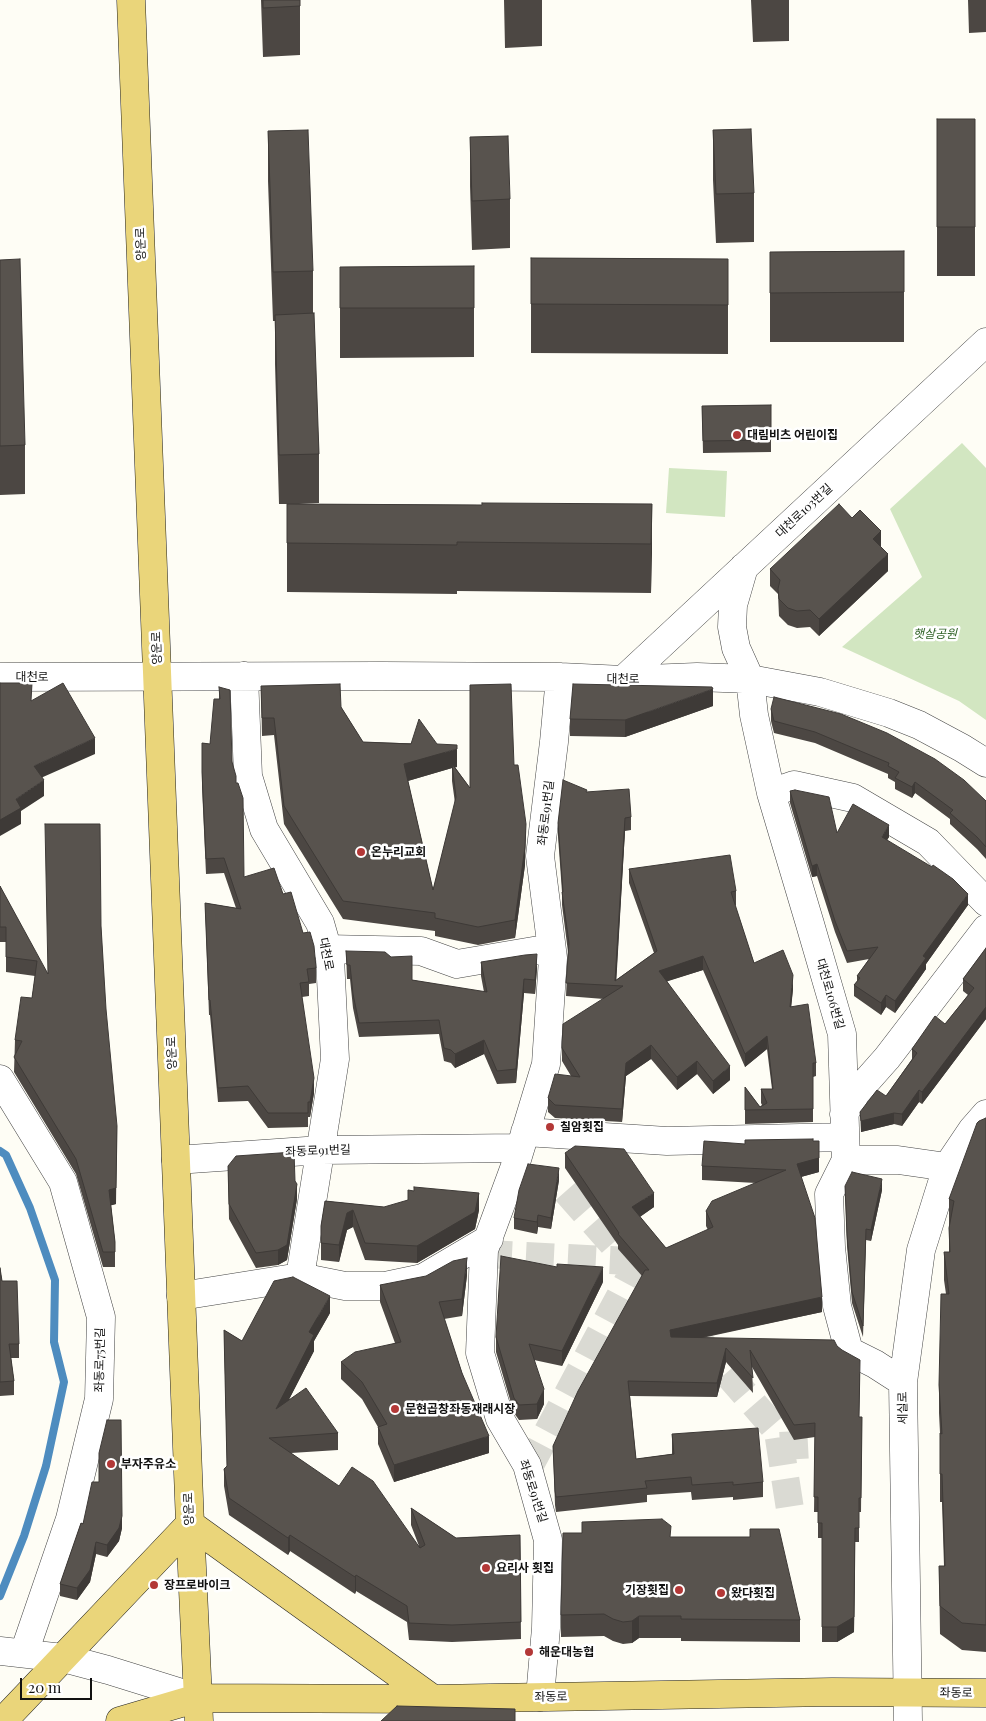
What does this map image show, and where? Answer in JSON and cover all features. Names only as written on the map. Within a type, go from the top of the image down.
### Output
[{"type":"main road","name":"양운로","points":[[131,0],[198,1709]]},
{"type":"main road","points":[[3,1721],[190,1524],[433,1699]]},
{"type":"main road","name":"좌동로","points":[[120,1721],[198,1709],[433,1699],[832,1692],[986,1693]]},
{"type":"street","name":"대천로103번길","points":[[623,680],[986,342]]},
{"type":"street","name":"대천로106번길","points":[[744,567],[733,605],[732,627],[736,648],[750,679],[754,715],[770,793],[842,1034],[845,1137]]},
{"type":"street","name":"대천로","points":[[244,676],[248,776],[264,829],[320,923],[330,958],[335,1059],[320,1154]]},
{"type":"street","name":"대천로","points":[[0,677],[560,677],[623,680],[697,677],[750,679],[820,692],[889,713],[919,725],[986,763]]},
{"type":"street","name":"좌동로91번길","points":[[540,1697],[546,1628],[548,1540],[527,1464],[500,1419],[480,1353],[484,1250],[546,1064],[553,958],[540,856],[560,677]]},
{"type":"street","points":[[770,793],[794,785],[853,798],[928,842],[986,902]]},
{"type":"street","points":[[903,1382],[875,1364],[849,1351],[840,1315],[831,1247],[830,1194],[856,1093],[887,1058],[986,929]]},
{"type":"street","points":[[327,949],[420,951],[457,964],[551,948]]},
{"type":"street","name":"좌동로75번길","points":[[1,1086],[63,1182],[101,1317],[99,1399],[70,1519],[12,1652]]},
{"type":"street","name":"세실로","points":[[908,1721],[903,1382],[921,1250],[947,1167],[972,1130],[986,1114]]},
{"type":"street","points":[[522,1140],[667,1141],[845,1137],[898,1160],[947,1167]]},
{"type":"street","name":"좌동로91번길","points":[[176,1160],[320,1154],[522,1140]]},
{"type":"street","points":[[300,1277],[320,1154]]},
{"type":"street","points":[[181,1296],[300,1277],[345,1286],[385,1286],[423,1278],[488,1239]]},
{"type":"street","points":[[12,1652],[63,1658],[108,1670],[198,1709]]},
{"type":"green space","name":"햇살공원","points":[[962,443],[986,468],[986,720],[959,701],[842,647],[922,577],[890,509]]},
{"type":"green space","points":[[669,468],[727,471],[725,517],[666,513]]},
{"type":"building","points":[[263,0],[300,0],[300,6],[263,8]]},
{"type":"building","points":[[937,119],[975,119],[975,227],[937,227]]},
{"type":"building","points":[[751,129],[754,193],[716,194],[713,130]]},
{"type":"building","points":[[308,130],[313,271],[273,272],[268,131]]},
{"type":"building","points":[[508,136],[510,199],[472,201],[470,137]]},
{"type":"building","points":[[904,251],[904,292],[770,293],[770,252]]},
{"type":"building","points":[[531,258],[728,259],[728,305],[531,304]]},
{"type":"building","points":[[20,259],[25,445],[0,446],[0,260]]},
{"type":"building","points":[[474,266],[474,308],[340,308],[340,267]]},
{"type":"building","points":[[314,313],[319,454],[279,455],[275,315]]},
{"type":"building","name":"대림비츠 어린이집","points":[[771,405],[771,440],[703,441],[702,406]]},
{"type":"building","points":[[482,503],[652,504],[651,544],[457,542],[457,545],[287,543],[287,504],[482,505]]},
{"type":"building","points":[[839,504],[852,518],[860,510],[881,531],[873,539],[888,554],[819,619],[810,610],[797,611],[788,608],[779,599],[778,589],[780,580],[770,569]]},
{"type":"building","points":[[0,683],[32,683],[31,701],[63,683],[95,738],[34,766],[44,780],[16,799],[21,808],[0,820]]},
{"type":"building","points":[[340,684],[341,707],[363,742],[411,744],[419,719],[437,744],[457,745],[457,749],[404,764],[433,890],[456,797],[452,764],[470,788],[470,685],[511,684],[514,765],[518,765],[526,824],[525,847],[515,920],[478,927],[435,918],[435,913],[343,901],[284,806],[274,718],[262,718],[261,686]]},
{"type":"building","points":[[573,684],[712,687],[713,689],[625,720],[570,719]]},
{"type":"building","points":[[219,687],[230,690],[232,762],[236,783],[238,783],[243,798],[244,877],[274,868],[283,894],[291,892],[303,933],[310,932],[314,946],[316,968],[307,969],[309,982],[300,983],[314,1078],[310,1102],[308,1102],[308,1113],[268,1113],[248,1086],[218,1088],[209,1000],[205,903],[241,909],[224,858],[206,859],[202,743],[210,744],[214,699],[220,699]]},
{"type":"building","points":[[774,697],[841,714],[887,733],[935,759],[964,780],[986,801],[986,847],[950,813],[953,810],[915,782],[912,787],[895,778],[899,772],[888,766],[889,763],[815,732],[774,721],[771,709]]},
{"type":"building","points":[[563,780],[587,790],[586,792],[629,789],[631,817],[625,818],[615,981],[657,951],[629,869],[730,855],[736,891],[731,892],[754,963],[783,950],[793,975],[790,1007],[808,1004],[816,1063],[813,1063],[813,1109],[745,1110],[745,1087],[760,1107],[767,1103],[761,1089],[773,1089],[767,1036],[745,1054],[703,956],[659,971],[730,1066],[713,1081],[697,1061],[677,1077],[651,1045],[626,1063],[622,1109],[555,1105],[548,1098],[555,1074],[580,1077],[562,1048],[563,1024],[623,986],[566,983],[569,943],[562,892],[558,823]]},
{"type":"building","points":[[795,790],[829,797],[837,833],[853,804],[889,825],[882,837],[932,867],[933,865],[953,879],[968,894],[923,956],[926,958],[895,1001],[886,995],[881,1003],[854,985],[860,978],[857,976],[878,947],[847,951],[835,921],[817,864],[812,866],[790,791]]},
{"type":"building","points":[[45,824],[100,824],[101,926],[106,1009],[117,1126],[116,1188],[109,1190],[115,1252],[103,1252],[76,1159],[14,1057],[22,1041],[15,1040],[21,997],[32,998],[37,961],[6,957],[6,927],[0,927],[0,886],[48,974]]},
{"type":"building","points":[[986,948],[986,1007],[922,1092],[919,1090],[902,1114],[894,1113],[861,1121],[860,1112],[877,1090],[886,1096],[917,1053],[912,1049],[935,1016],[945,1024],[974,988],[963,979]]},
{"type":"building","points":[[346,951],[385,952],[391,957],[412,956],[412,980],[487,992],[481,962],[537,954],[535,980],[524,979],[516,1069],[497,1071],[484,1040],[455,1054],[451,1050],[444,1048],[439,1020],[359,1023],[350,965],[347,965]]},
{"type":"building","points":[[986,1118],[986,1625],[962,1623],[940,1606],[939,1566],[945,1566],[942,1474],[940,1474],[940,1433],[942,1434],[939,1385],[941,1294],[949,1294],[944,1252],[950,1252],[949,1228],[954,1201],[949,1199],[977,1123]]},
{"type":"building","points":[[813,1139],[813,1141],[819,1141],[819,1158],[797,1164],[815,1218],[822,1297],[670,1330],[671,1337],[834,1340],[842,1350],[860,1360],[859,1417],[862,1417],[861,1498],[859,1498],[859,1528],[855,1528],[854,1617],[837,1627],[822,1627],[822,1523],[818,1523],[818,1497],[814,1497],[815,1423],[794,1425],[750,1350],[753,1378],[726,1348],[717,1383],[628,1381],[636,1459],[674,1454],[672,1434],[758,1428],[763,1482],[733,1485],[733,1482],[692,1485],[691,1477],[645,1481],[647,1488],[556,1497],[555,1491],[553,1446],[578,1391],[645,1270],[649,1270],[618,1234],[565,1153],[575,1146],[624,1149],[654,1193],[632,1207],[666,1248],[713,1227],[706,1211],[712,1201],[786,1170],[702,1166],[704,1141],[745,1144],[745,1140]]},
{"type":"building","points":[[294,1152],[295,1181],[297,1184],[287,1245],[278,1250],[256,1253],[229,1204],[228,1166],[236,1156]]},
{"type":"building","points":[[528,1164],[559,1168],[551,1218],[538,1215],[537,1222],[514,1218],[519,1190]]},
{"type":"building","points":[[852,1172],[882,1179],[871,1230],[866,1229],[863,1326],[852,1292],[847,1235],[845,1186]]},
{"type":"building","points":[[414,1187],[479,1193],[475,1212],[417,1246],[365,1243],[353,1210],[347,1213],[339,1245],[321,1243],[321,1226],[325,1201],[384,1207],[408,1200],[408,1190],[414,1191]]},
{"type":"building","points":[[501,1256],[557,1267],[557,1264],[603,1267],[562,1351],[529,1344],[544,1389],[537,1404],[519,1405],[514,1398],[496,1337]]},
{"type":"building","points":[[467,1258],[462,1299],[439,1302],[462,1373],[489,1436],[394,1465],[378,1427],[387,1424],[362,1382],[341,1362],[355,1352],[401,1342],[380,1285],[426,1276],[453,1261]]},
{"type":"building","points":[[0,1268],[2,1281],[17,1281],[19,1344],[9,1344],[14,1381],[0,1382]]},
{"type":"building","points":[[293,1277],[330,1296],[309,1332],[314,1335],[276,1409],[306,1388],[338,1433],[269,1438],[339,1486],[352,1467],[373,1481],[420,1548],[425,1545],[411,1508],[456,1538],[520,1535],[521,1622],[452,1625],[409,1623],[407,1606],[356,1575],[355,1577],[290,1535],[288,1538],[229,1498],[224,1469],[227,1466],[224,1330],[242,1341],[274,1281]]},
{"type":"building","points":[[107,1420],[121,1420],[122,1516],[119,1528],[107,1545],[96,1542],[90,1570],[77,1588],[60,1584],[81,1523],[83,1524],[92,1482],[99,1482],[99,1453]]},
{"type":"building","points":[[662,1519],[671,1526],[670,1537],[750,1537],[750,1529],[779,1529],[800,1620],[681,1619],[681,1616],[639,1616],[632,1621],[623,1622],[604,1614],[561,1615],[563,1533],[582,1533],[582,1522]]},
{"type":"building","points":[[397,1706],[515,1709],[515,1721],[381,1721]]},
{"type":"waterway","points":[[0,1151],[6,1155],[30,1208],[55,1280],[54,1342],[64,1382],[46,1466],[24,1536],[0,1596]]},
{"type":"tunnel","points":[[566,1191],[665,1303]]},
{"type":"tunnel","points":[[484,1254],[629,1261]]},
{"type":"tunnel","points":[[528,1469],[635,1268]]},
{"type":"tunnel","points":[[699,1341],[778,1432],[790,1509]]},
{"type":"tunnel","points":[[780,1446],[817,1444],[831,1437],[831,1428]]},
{"type":"place","name":"대림비츠 어린이집","points":[[737,435]]},
{"type":"place","name":"온누리교회","points":[[361,852]]},
{"type":"place","name":"칠암횟집","points":[[550,1127]]},
{"type":"place","name":"문현곱창좌동재래시장","points":[[395,1409]]},
{"type":"place","name":"부자주유소","points":[[111,1464]]},
{"type":"place","name":"요리사 횟집","points":[[486,1568]]},
{"type":"place","name":"장프로바이크","points":[[154,1585]]},
{"type":"place","name":"기장횟집","points":[[679,1590]]},
{"type":"place","name":"왔다횟집","points":[[721,1593]]},
{"type":"place","name":"해운대농협","points":[[529,1652]]}]
